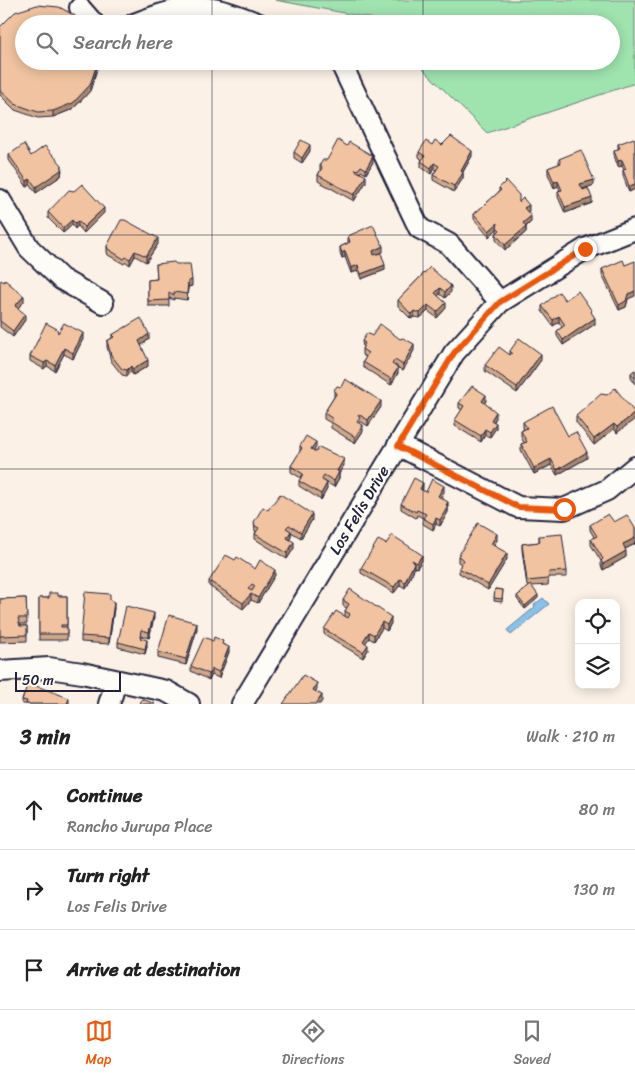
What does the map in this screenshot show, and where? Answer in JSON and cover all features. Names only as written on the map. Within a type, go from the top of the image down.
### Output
[{"type":"street","points":[[159,15],[190,7],[217,9],[234,15]]},
{"type":"street","points":[[80,8],[86,15]]},
{"type":"street","points":[[344,70],[419,228],[449,244],[500,302]]},
{"type":"street","points":[[0,200],[29,248],[61,279],[103,303]]},
{"type":"street","name":"Los Felis Drive","points":[[242,704],[454,353],[500,302],[585,249],[635,229]]},
{"type":"street","points":[[398,446],[518,507],[564,509],[607,490],[635,467]]},
{"type":"street","points":[[0,670],[49,668],[166,691],[189,704]]},
{"type":"street","points":[[109,704],[116,682]]},
{"type":"green space","points":[[275,0],[635,0],[635,83],[487,133],[424,70],[620,70],[620,15],[355,15]]},
{"type":"water","points":[[543,598],[549,604],[511,635],[507,630]]},
{"type":"building","points":[[37,5],[59,7],[74,15],[15,15],[15,70],[95,70],[90,85],[73,103],[53,111],[38,112],[15,104],[0,90],[0,27],[15,12]]},
{"type":"building","points":[[451,136],[472,151],[461,171],[463,173],[454,186],[433,175],[439,166],[434,163],[431,168],[421,161],[425,156],[419,152],[426,141],[432,145],[435,140],[442,145]]},
{"type":"building","points":[[634,138],[635,184],[629,186],[623,170],[626,169],[622,160],[618,161],[614,151],[620,148],[618,144]]},
{"type":"building","points":[[301,140],[310,145],[302,158],[294,152]]},
{"type":"building","points":[[338,140],[347,146],[349,142],[373,156],[366,169],[361,166],[355,170],[366,176],[354,195],[318,175],[322,168],[320,164],[323,160],[327,160]]},
{"type":"building","points":[[24,144],[31,156],[45,146],[62,165],[61,170],[36,187],[30,179],[27,181],[9,155]]},
{"type":"building","points":[[581,150],[594,180],[580,184],[583,190],[588,188],[592,198],[565,207],[558,191],[562,190],[558,181],[554,182],[548,168],[561,163],[559,159]]},
{"type":"building","points":[[506,181],[519,195],[519,202],[523,198],[529,205],[524,208],[531,216],[523,223],[526,227],[505,245],[496,234],[500,230],[497,227],[498,223],[489,231],[474,214],[501,190],[499,188]]},
{"type":"building","points":[[82,184],[104,208],[84,227],[78,221],[75,223],[72,220],[63,228],[48,212],[69,190],[74,191]]},
{"type":"building","points":[[121,220],[125,220],[158,238],[146,256],[135,251],[130,259],[126,257],[124,259],[108,249],[107,246]]},
{"type":"building","points":[[373,225],[383,246],[373,251],[374,255],[381,253],[385,265],[361,274],[358,265],[351,268],[345,251],[342,253],[340,247],[350,242],[348,236]]},
{"type":"building","points":[[623,260],[625,265],[635,261],[635,291],[628,294],[626,301],[619,305],[602,269]]},
{"type":"building","points":[[174,262],[176,264],[190,264],[192,280],[188,281],[187,294],[174,292],[174,295],[169,292],[169,300],[148,301],[148,280],[157,279],[156,264]]},
{"type":"building","points":[[430,267],[451,286],[445,292],[440,288],[435,293],[446,303],[437,312],[428,305],[420,313],[414,311],[411,314],[398,300]]},
{"type":"building","points":[[1,280],[4,282],[5,280],[24,296],[15,306],[25,314],[13,331],[0,321]]},
{"type":"building","points":[[578,291],[595,318],[563,340],[557,331],[565,325],[559,316],[553,320],[542,306],[559,292],[565,300]]},
{"type":"building","points":[[141,318],[149,334],[139,341],[148,360],[133,369],[131,366],[127,370],[122,369],[111,355],[107,341],[114,337],[112,335]]},
{"type":"building","points":[[46,323],[57,329],[58,333],[64,323],[83,333],[73,353],[64,348],[55,365],[47,361],[44,363],[30,356]]},
{"type":"building","points":[[380,324],[400,339],[403,338],[414,344],[403,365],[395,360],[392,364],[398,368],[391,379],[363,362],[368,353],[362,349],[365,343],[362,341],[367,333],[372,336]]},
{"type":"building","points":[[519,338],[541,354],[517,387],[485,365],[499,347],[510,355],[512,353],[510,351]]},
{"type":"building","points":[[635,370],[635,378],[631,373]]},
{"type":"building","points":[[345,379],[381,401],[368,420],[358,414],[360,418],[357,422],[363,425],[355,437],[331,422],[333,419],[324,413],[336,394],[334,390],[337,386],[341,387]]},
{"type":"building","points":[[472,386],[486,395],[482,401],[496,412],[491,420],[496,423],[490,432],[485,429],[481,436],[455,420],[464,406],[459,403]]},
{"type":"building","points":[[615,388],[635,413],[617,427],[614,424],[594,439],[576,416],[601,394],[607,395]]},
{"type":"building","points":[[552,406],[568,436],[576,432],[587,452],[557,470],[551,459],[534,468],[521,444],[527,442],[521,431],[527,428],[523,422]]},
{"type":"building","points":[[306,436],[316,442],[311,449],[316,452],[319,447],[344,459],[334,481],[324,475],[322,480],[327,483],[321,494],[299,481],[303,474],[291,466],[302,448],[300,446]]},
{"type":"building","points":[[414,478],[423,483],[420,489],[426,492],[432,479],[444,486],[438,496],[448,502],[446,505],[448,506],[440,520],[436,518],[433,524],[423,518],[426,514],[417,510],[416,512],[401,504]]},
{"type":"building","points":[[280,494],[312,514],[301,532],[289,525],[286,528],[291,531],[287,538],[294,542],[287,553],[255,534],[259,528],[255,526],[254,522],[263,507],[268,510]]},
{"type":"building","points":[[608,514],[614,522],[627,515],[635,528],[635,538],[623,544],[626,551],[603,564],[601,561],[603,559],[591,539],[597,536],[590,525]]},
{"type":"building","points":[[478,523],[497,534],[491,544],[507,553],[488,585],[459,568],[464,560],[458,556]]},
{"type":"building","points":[[562,534],[567,571],[549,572],[548,579],[527,581],[522,544],[540,542],[539,536]]},
{"type":"building","points":[[392,535],[422,555],[417,563],[412,560],[414,563],[405,582],[400,579],[394,587],[361,568],[378,540],[386,544]]},
{"type":"building","points":[[226,555],[235,560],[237,557],[255,569],[260,560],[275,570],[258,598],[251,594],[243,603],[209,581]],"holes":[[[252,584],[255,586],[252,591],[248,589]]]},
{"type":"building","points":[[531,585],[538,595],[525,606],[517,596]]},
{"type":"building","points":[[350,589],[391,617],[387,625],[382,622],[374,635],[369,632],[363,641],[368,645],[363,652],[324,629],[336,611],[348,618],[350,614],[345,611],[349,604],[343,600]]},
{"type":"building","points":[[495,589],[503,590],[502,599],[494,598]]},
{"type":"building","points":[[85,592],[110,594],[110,600],[114,602],[109,638],[81,636]]},
{"type":"building","points":[[49,593],[67,596],[67,625],[61,625],[61,627],[67,627],[67,634],[39,634],[39,598],[49,598]]},
{"type":"building","points":[[26,598],[27,618],[18,618],[20,626],[27,626],[27,635],[0,636],[0,599]]},
{"type":"building","points":[[126,606],[154,613],[149,632],[141,630],[140,638],[147,640],[145,649],[118,642]]},
{"type":"building","points":[[169,615],[197,623],[186,659],[158,652]]},
{"type":"building","points":[[204,637],[213,641],[214,637],[223,641],[222,644],[229,647],[219,672],[212,669],[209,674],[191,666]]},
{"type":"building","points":[[303,675],[317,683],[313,690],[322,695],[316,704],[283,704]]},
{"type":"building","points":[[28,683],[69,698],[67,704],[26,704],[27,701],[22,700]]},
{"type":"building","points":[[142,699],[155,704],[140,704]]},
{"type":"route","points":[[564,509],[518,507],[398,446],[454,353],[500,302],[585,249]]}]
